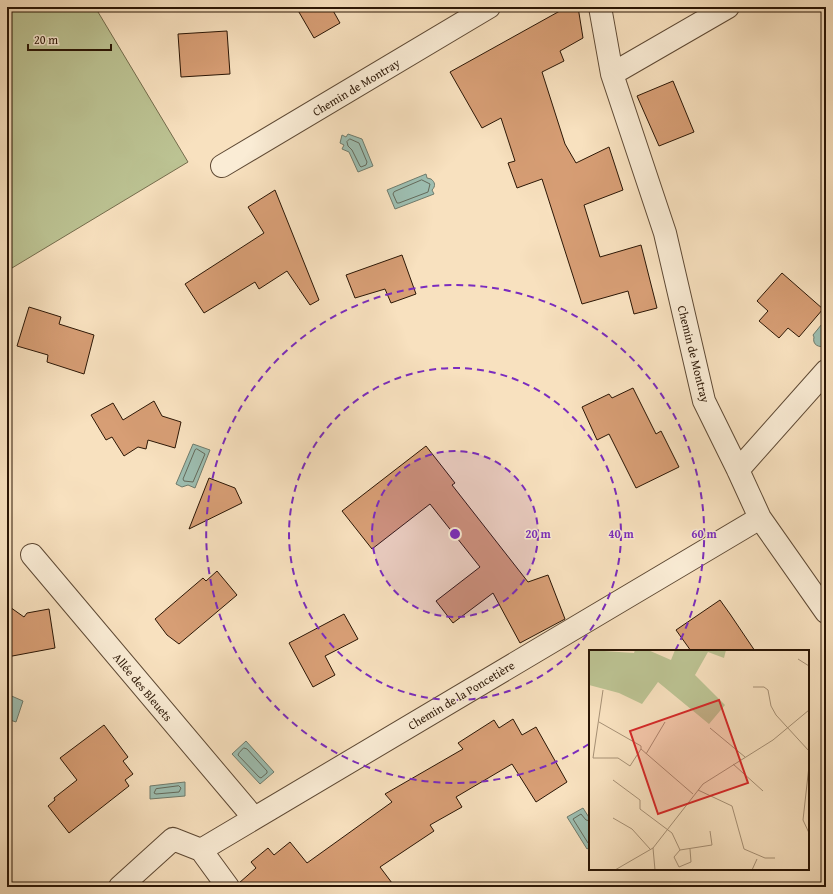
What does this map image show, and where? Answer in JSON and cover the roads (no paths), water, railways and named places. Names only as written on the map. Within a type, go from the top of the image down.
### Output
[{"type":"street","name":"Chemin de Montray","points":[[222,166],[489,7]]},
{"type":"street","name":"Chemin de Montray","points":[[600,7],[612,74],[664,233],[704,401],[760,518],[826,612]]},
{"type":"street","points":[[612,74],[728,7]]},
{"type":"street","points":[[738,470],[826,371]]},
{"type":"street","name":"Chemin de la Poncetière","points":[[202,850],[760,518]]},
{"type":"street","name":"Allée des Bleuets","points":[[32,555],[254,818]]},
{"type":"street","points":[[120,887],[173,840],[202,850],[228,887]]},
{"type":"water","points":[[348,134],[362,139],[373,166],[358,172],[349,152],[342,149],[344,145],[340,143],[342,135],[346,137]]},
{"type":"water","points":[[426,174],[427,178],[431,179],[434,183],[432,190],[434,194],[395,209],[387,190]]},
{"type":"water","points":[[826,319],[826,346],[823,347],[815,344],[813,335]]},
{"type":"water","points":[[193,444],[210,450],[195,488],[188,485],[182,487],[176,484]]},
{"type":"water","points":[[7,694],[23,701],[16,722],[7,719]]},
{"type":"water","points":[[246,741],[274,772],[260,784],[232,754]]},
{"type":"water","points":[[185,782],[185,796],[150,799],[150,786]]},
{"type":"water","points":[[583,808],[589,817],[589,848],[587,849],[567,817]]}]
